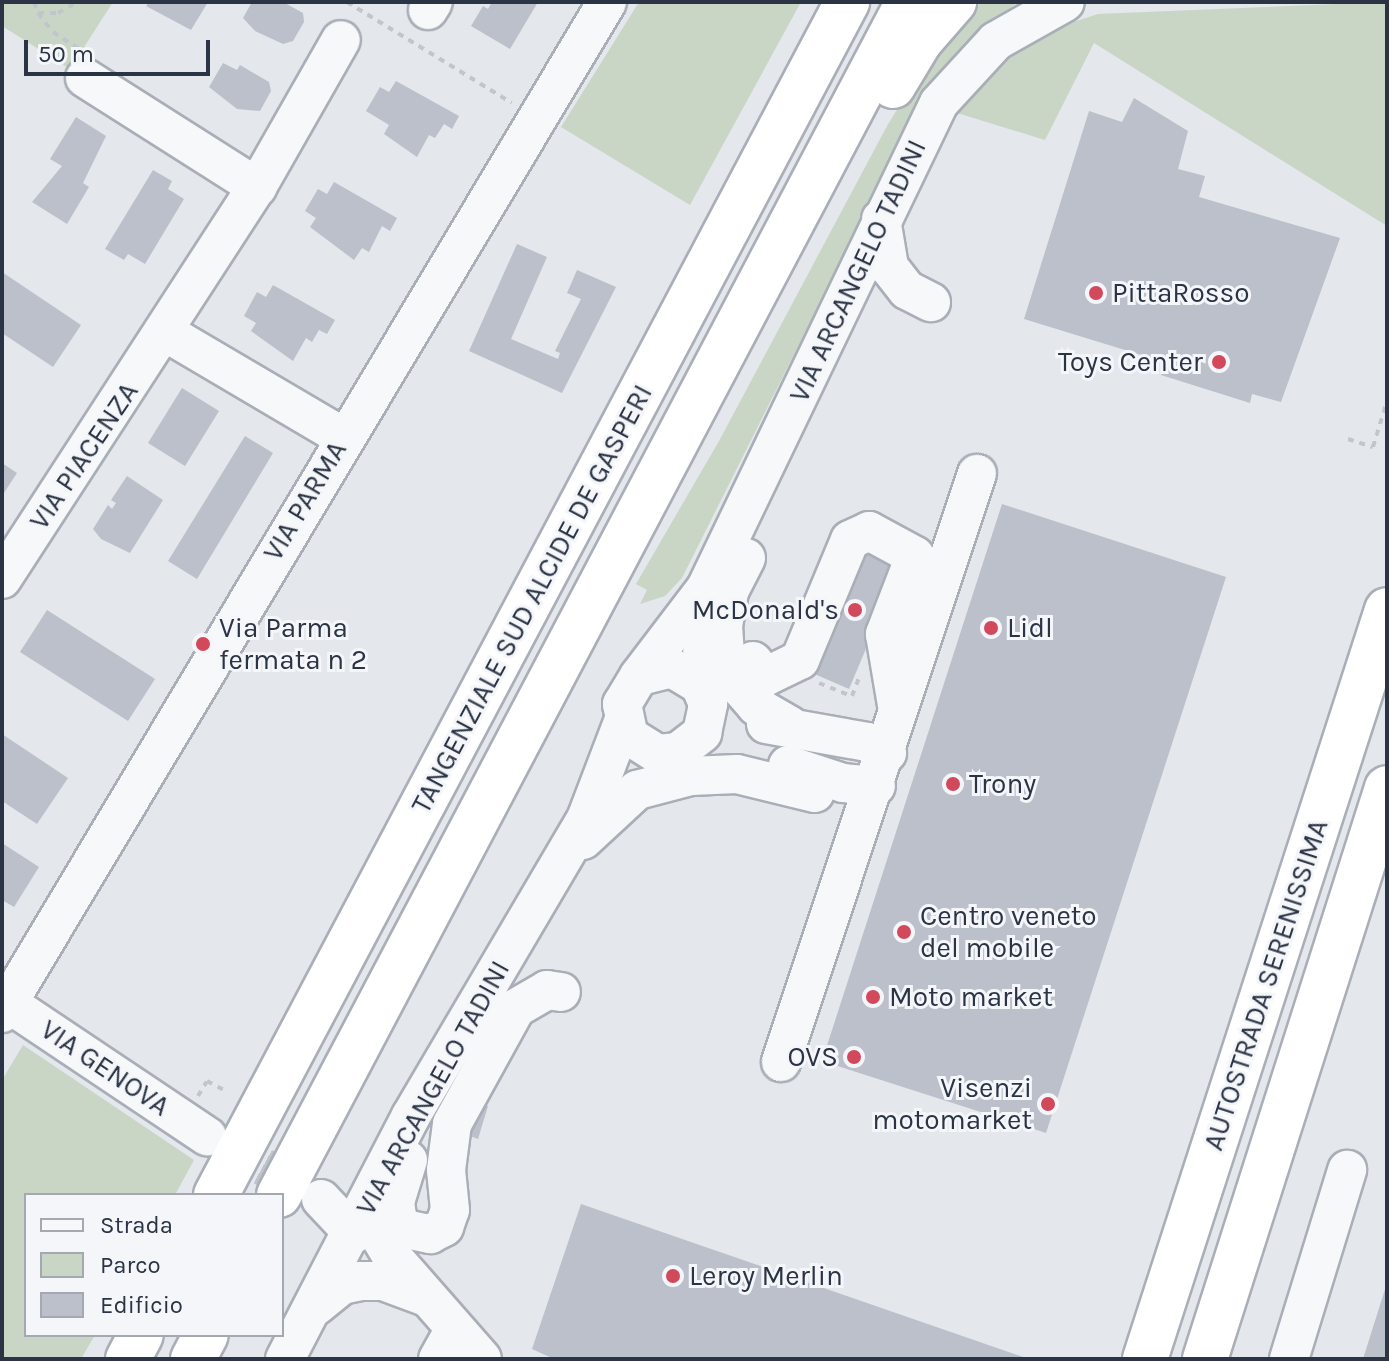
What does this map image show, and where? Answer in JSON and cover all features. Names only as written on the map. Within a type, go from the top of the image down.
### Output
[{"type":"highway","name":"TANGENZIALE SUD ALCIDE DE GASPERI","points":[[217,1193],[847,2]]},
{"type":"highway","name":"TANGENZIALE SUD ALCIDE DE GASPERI","points":[[300,1197],[815,176],[908,2]]},
{"type":"highway","points":[[815,176],[855,146],[920,41],[954,2]]},
{"type":"highway","name":"AUTOSTRADA SERENISSIMA","points":[[1145,1359],[1387,610]]},
{"type":"highway","name":"AUTOSTRADA SERENISSIMA","points":[[1205,1359],[1387,788]]},
{"type":"highway","points":[[128,1359],[140,1337]]},
{"type":"highway","points":[[193,1359],[205,1337]]},
{"type":"street","name":"VIA PARMA","points":[[4,1005],[607,2]]},
{"type":"street","name":"VIA ARCANGELO TADINI","points":[[285,1359],[488,985],[586,819],[623,722],[626,690],[706,588],[809,380],[927,121],[951,86],[996,41],[1065,2]]},
{"type":"street","name":"VIA PIACENZA","points":[[2,579],[257,187],[341,40]]},
{"type":"street","points":[[85,78],[257,187]]},
{"type":"street","points":[[881,219],[889,267],[907,290],[931,302]]},
{"type":"street","points":[[165,332],[343,437]]},
{"type":"street","points":[[790,726],[756,706],[738,685],[725,654],[723,626],[729,592],[814,420],[809,380]]},
{"type":"street","points":[[781,1062],[831,905],[882,769],[977,474]]},
{"type":"street","points":[[753,661],[765,677],[800,660],[850,540],[869,531],[915,556],[885,634],[898,712]]},
{"type":"street","name":"VIA ARCANGELO TADINI","points":[[586,819],[623,787],[702,733],[706,588]]},
{"type":"street","points":[[639,676],[672,668],[756,724],[790,726],[867,742],[882,769]]},
{"type":"street","points":[[623,722],[639,746],[676,752],[744,754],[796,778],[828,807],[838,841],[831,905]]},
{"type":"street","points":[[555,871],[606,814],[637,790],[691,776],[737,774],[843,783],[882,769]]},
{"type":"street","points":[[488,985],[490,1020],[406,1163],[397,1216],[401,1228],[414,1235],[444,1227],[450,1210],[446,1170],[452,1124],[516,1008],[547,990],[561,992]]},
{"type":"street","name":"VIA GENOVA","points":[[4,1005],[200,1122]]},
{"type":"street","points":[[1289,1359],[1347,1170]]},
{"type":"street","points":[[372,1196],[371,1222],[378,1236],[429,1299],[446,1345],[482,1359]]},
{"type":"street","points":[[300,1197],[354,1234]]},
{"type":"street","points":[[316,1306],[342,1285],[361,1281],[399,1285],[429,1299]]},
{"type":"path","points":[[34,2],[38,13],[53,32],[96,60],[85,78]]},
{"type":"path","points":[[38,13],[58,13],[77,2]]},
{"type":"path","points":[[347,2],[536,118]]},
{"type":"path","points":[[1348,439],[1373,447],[1387,401]]},
{"type":"path","points":[[200,1122],[207,1081],[228,1092]]},
{"type":"green space","points":[[2,2],[113,2],[70,69],[2,26]]},
{"type":"green space","points":[[639,2],[801,2],[690,205],[561,127]]},
{"type":"green space","points":[[981,2],[1018,2],[966,41],[930,83],[682,578],[665,596],[640,604],[647,590],[636,584],[719,441],[887,126],[914,82]]},
{"type":"green space","points":[[1387,2],[1387,226],[1094,43],[1045,140],[954,112],[1012,54],[1055,28],[1098,14]]},
{"type":"green space","points":[[23,1045],[194,1160],[176,1193],[24,1193],[24,1337],[94,1337],[81,1359],[2,1359],[2,1080]]},
{"type":"building","points":[[149,2],[208,2],[191,30],[146,6]]},
{"type":"building","points":[[252,2],[283,2],[303,13],[304,22],[293,41],[283,44],[255,31],[243,18]]},
{"type":"building","points":[[492,2],[538,2],[510,49],[471,26],[483,6],[488,9]]},
{"type":"building","points":[[223,63],[237,70],[240,65],[269,82],[271,91],[260,111],[237,109],[209,87]]},
{"type":"building","points":[[396,81],[459,116],[452,129],[444,124],[435,138],[429,135],[417,157],[384,134],[389,125],[366,111],[380,87],[389,92]]},
{"type":"building","points":[[1134,98],[1188,131],[1178,169],[1205,176],[1199,197],[1340,238],[1281,402],[1252,394],[1250,403],[1161,375],[1164,362],[1024,319],[1089,111],[1122,122]]},
{"type":"building","points":[[76,117],[106,136],[83,183],[89,187],[67,224],[32,202],[62,166],[50,159]]},
{"type":"building","points":[[153,170],[172,181],[168,189],[184,199],[145,264],[128,254],[124,260],[105,249]]},
{"type":"building","points":[[334,182],[397,218],[390,231],[382,226],[369,252],[362,248],[354,260],[310,227],[316,218],[305,211],[318,189],[327,194]]},
{"type":"building","points":[[517,244],[547,257],[511,339],[558,359],[560,353],[555,351],[581,299],[567,293],[577,270],[616,287],[562,393],[469,351]]},
{"type":"building","points":[[2,272],[81,325],[53,367],[2,333]]},
{"type":"building","points":[[273,285],[335,320],[327,334],[319,330],[312,342],[306,338],[293,361],[251,331],[256,323],[244,316],[257,292],[266,297]]},
{"type":"building","points":[[182,388],[219,411],[185,466],[148,443]]},
{"type":"building","points":[[245,436],[273,453],[197,579],[168,561]]},
{"type":"building","points":[[2,463],[17,473],[2,496]]},
{"type":"building","points":[[127,476],[163,500],[130,553],[101,539],[93,529],[108,505],[112,509],[116,503],[111,500]]},
{"type":"building","points":[[1002,504],[1226,577],[1046,1133],[822,1061]]},
{"type":"building","name":"McDonald's","points":[[856,543],[902,563],[849,689],[803,669]]},
{"type":"building","points":[[47,610],[155,679],[128,721],[20,652]]},
{"type":"building","points":[[2,734],[68,778],[37,824],[2,801]]},
{"type":"building","points":[[2,843],[39,867],[14,907],[2,900]]},
{"type":"building","points":[[469,1100],[488,1106],[478,1139],[459,1132]]},
{"type":"building","name":"Leroy Merlin","points":[[581,1204],[1029,1359],[554,1359],[532,1349]]},
{"type":"building","points":[[1386,1286],[1387,1359],[1363,1359]]},
{"type":"tunnel","points":[[213,1139],[314,1195]]},
{"type":"place","name":"PittaRosso","points":[[1096,293]]},
{"type":"place","name":"Toys Center","points":[[1219,362]]},
{"type":"place","name":"McDonald's","points":[[855,610]]},
{"type":"place","name":"Lidl","points":[[991,628]]},
{"type":"place","name":"Via Parma fermata n 2","points":[[203,644]]},
{"type":"place","name":"Trony","points":[[953,784]]},
{"type":"place","name":"Centro veneto del mobile","points":[[904,932]]},
{"type":"place","name":"Moto market","points":[[873,997]]},
{"type":"place","name":"OVS","points":[[854,1057]]},
{"type":"place","name":"Visenzi motomarket","points":[[1048,1104]]},
{"type":"place","name":"Leroy Merlin","points":[[673,1276]]}]
